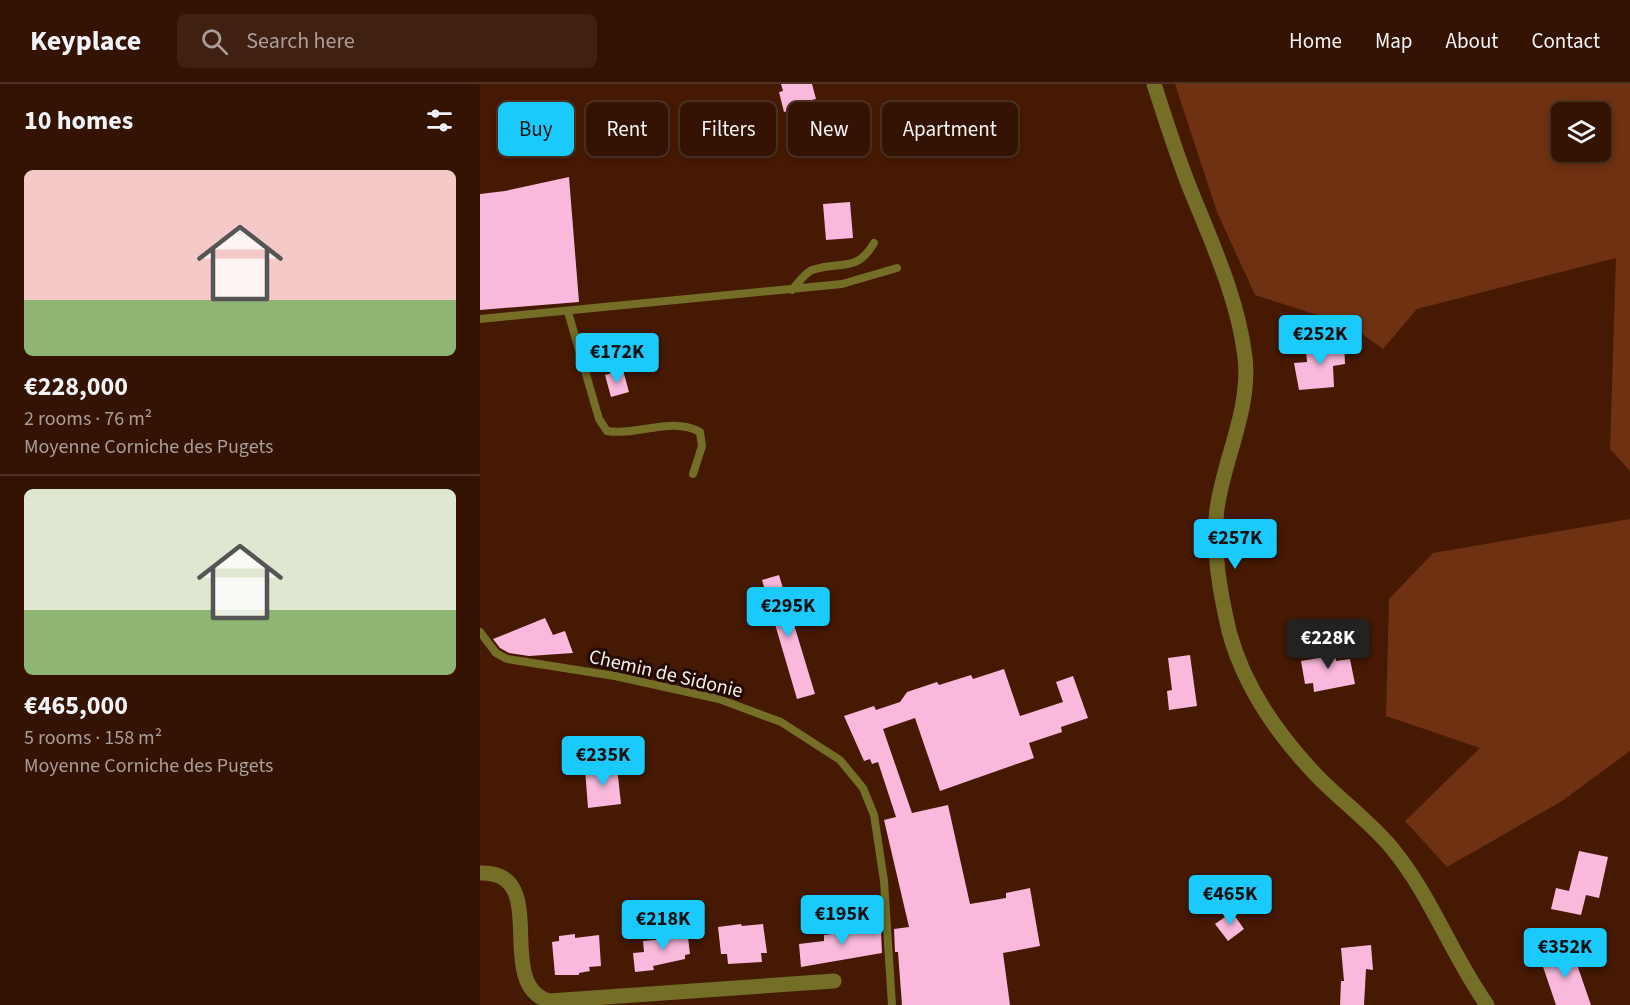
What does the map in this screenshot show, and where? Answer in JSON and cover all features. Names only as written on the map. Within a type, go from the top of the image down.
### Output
[{"type":"street","points":[[1154,84],[1181,167],[1236,310],[1245,359],[1243,406],[1218,507],[1216,530],[1216,556],[1230,632],[1253,689],[1274,723],[1320,778],[1390,845],[1431,904],[1487,1005]]},
{"type":"street","points":[[480,873],[504,877],[512,884],[517,897],[524,973],[529,985],[540,998],[549,1001],[834,981]]},
{"type":"lane","points":[[791,290],[811,270],[845,266],[865,258],[874,243]]},
{"type":"lane","points":[[480,319],[842,284],[897,268]]},
{"type":"lane","points":[[568,312],[599,419],[607,430],[623,433],[663,426],[689,426],[700,432],[702,446],[693,474]]},
{"type":"lane","name":"Chemin de Sidonie","points":[[480,632],[496,653],[507,659],[615,676],[719,699],[753,710],[782,722],[840,760],[863,788],[874,815],[884,880],[892,1005]]},
{"type":"shaded area","points":[[1175,84],[1630,84],[1630,471],[1610,449],[1616,258],[1417,309],[1383,349],[1351,326],[1255,295],[1217,212]]},
{"type":"shaded area","points":[[1630,519],[1630,751],[1562,801],[1447,867],[1405,821],[1480,748],[1386,716],[1389,599],[1433,553]]},
{"type":"building","points":[[781,84],[812,84],[816,99],[788,102],[788,111],[784,112],[779,92],[783,91]]},
{"type":"building","points":[[569,177],[579,302],[480,310],[480,194]]},
{"type":"building","points":[[850,202],[853,238],[826,240],[823,204]]},
{"type":"building","points":[[1344,341],[1345,364],[1333,366],[1334,387],[1299,390],[1294,363],[1307,362],[1306,350],[1310,350],[1310,345]]},
{"type":"building","points":[[623,370],[629,392],[611,397],[605,375]]},
{"type":"building","points":[[779,575],[815,694],[797,699],[762,580]]},
{"type":"building","points":[[545,618],[553,635],[565,631],[573,653],[529,656],[509,653],[500,648],[493,639]]},
{"type":"building","points":[[1333,642],[1336,661],[1350,659],[1355,684],[1314,692],[1313,683],[1305,684],[1301,661],[1319,658],[1317,645]]},
{"type":"building","points":[[1190,655],[1197,706],[1169,710],[1167,691],[1172,690],[1168,658]]},
{"type":"building","points":[[1004,669],[1020,716],[1063,702],[1056,682],[1073,676],[1088,718],[1061,727],[1062,732],[1029,743],[1034,758],[940,791],[915,718],[883,729],[912,813],[948,805],[970,904],[1006,898],[1006,893],[1030,888],[1040,946],[1003,953],[1010,1005],[902,1005],[894,929],[909,927],[884,820],[896,817],[878,762],[872,764],[870,759],[864,761],[844,716],[874,706],[876,710],[900,702],[907,692],[937,682],[939,685],[971,675],[973,679]]},
{"type":"building","points":[[617,767],[621,804],[588,808],[585,769]]},
{"type":"building","points":[[1579,851],[1608,857],[1599,898],[1586,895],[1581,915],[1551,909],[1556,888],[1569,891]]},
{"type":"building","points":[[1232,912],[1244,929],[1228,941],[1215,924]]},
{"type":"building","points":[[871,921],[873,933],[881,931],[882,953],[801,967],[799,944],[824,941],[824,935],[857,931],[856,923]]},
{"type":"building","points":[[741,924],[742,926],[763,924],[767,953],[761,953],[762,962],[728,964],[727,954],[721,954],[718,927]]},
{"type":"building","points":[[687,929],[690,954],[685,955],[685,959],[653,966],[654,970],[635,972],[633,953],[644,952],[643,941],[665,939],[665,931]]},
{"type":"building","points":[[575,934],[575,938],[599,935],[601,966],[589,967],[590,971],[579,973],[579,975],[555,975],[552,942],[559,941],[559,936]]},
{"type":"building","points":[[1371,945],[1373,970],[1366,969],[1364,1005],[1340,1005],[1341,981],[1344,981],[1341,948]]},
{"type":"building","points":[[1571,947],[1591,1005],[1556,1005],[1540,958]]}]
